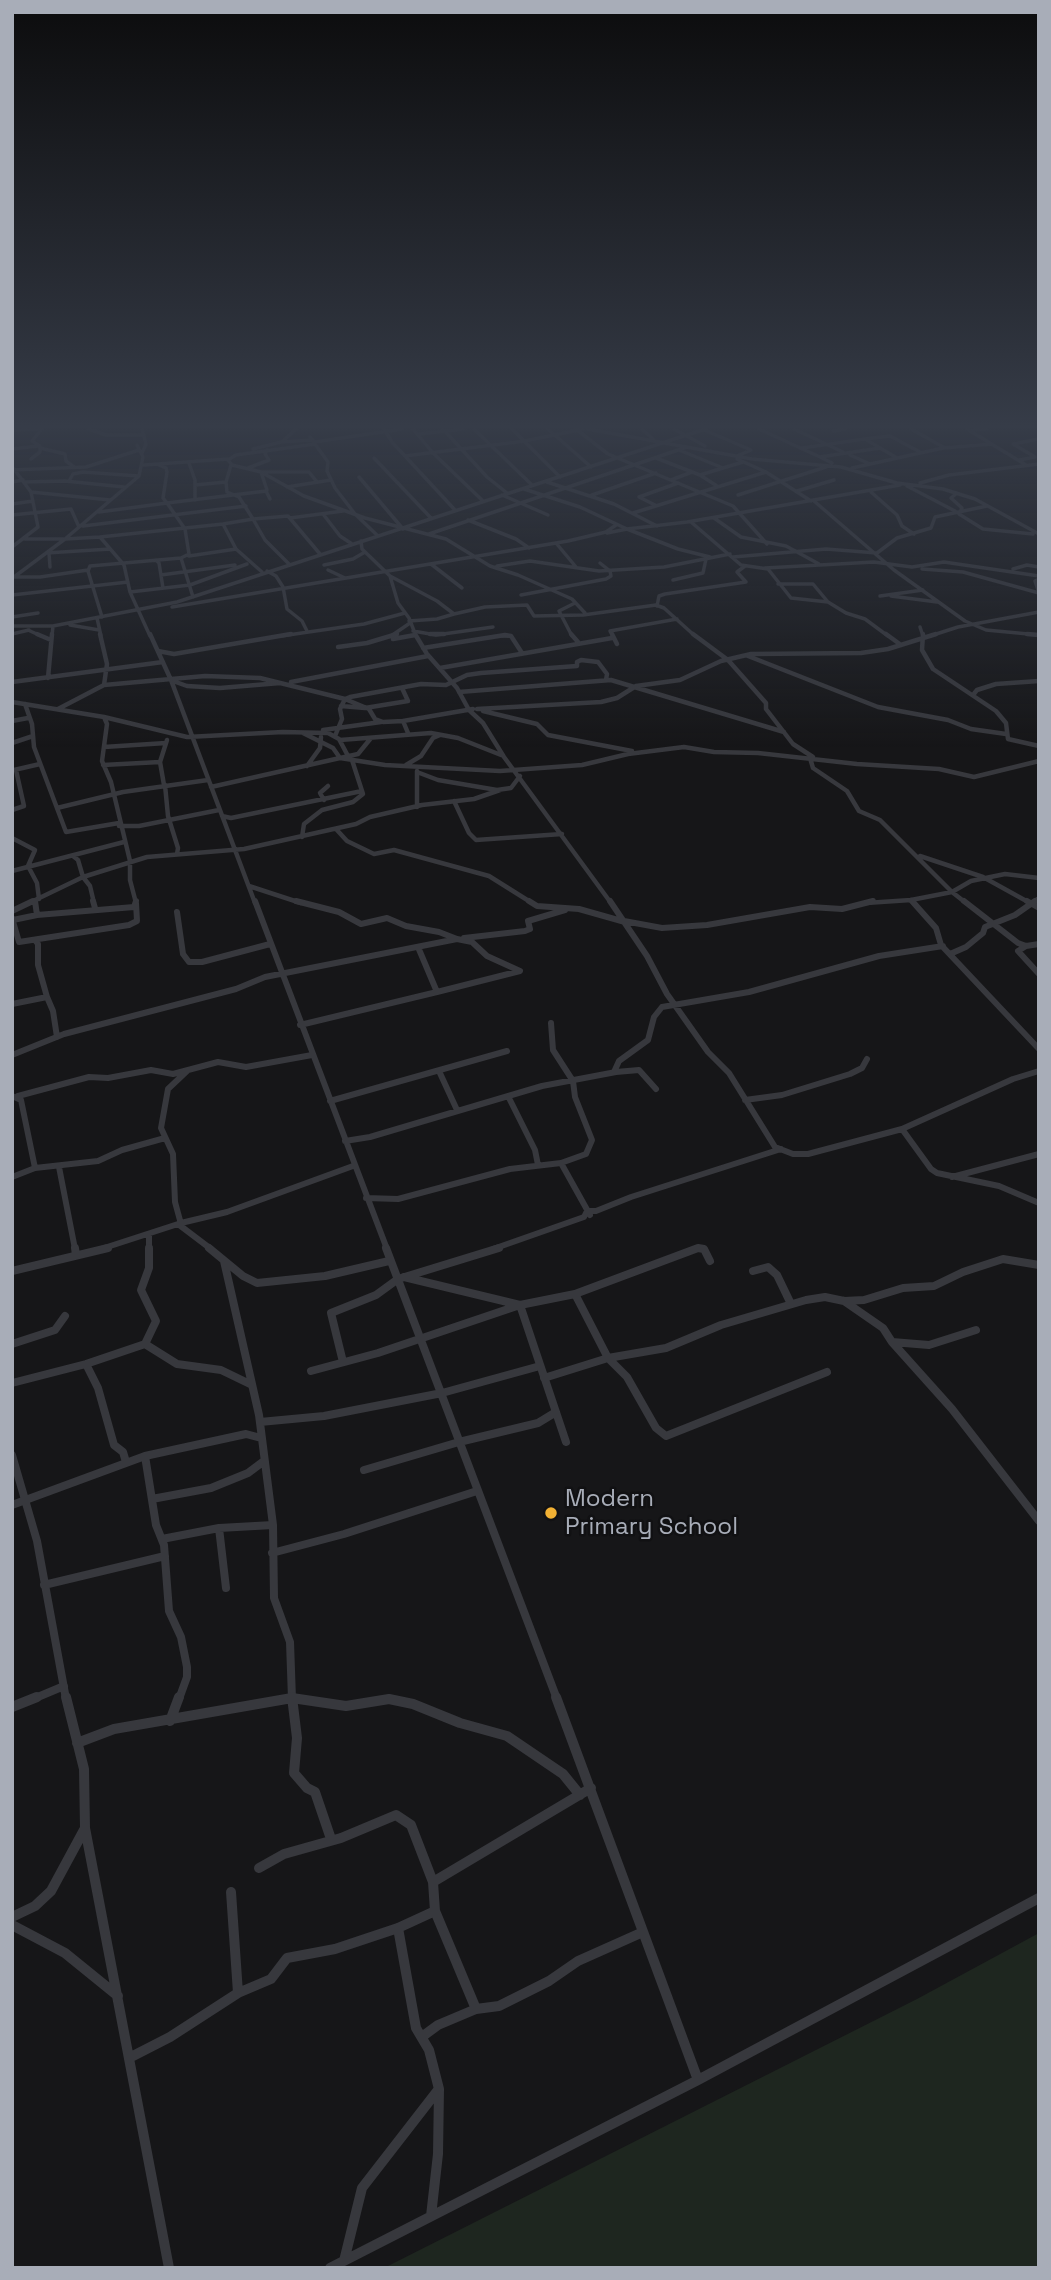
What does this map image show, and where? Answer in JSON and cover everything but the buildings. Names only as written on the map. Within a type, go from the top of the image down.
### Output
[{"type":"street","points":[[12,547],[28,535]]},
{"type":"street","points":[[13,577],[70,535]]},
{"type":"street","points":[[24,539],[122,535]]},
{"type":"street","points":[[186,535],[189,556]]},
{"type":"street","points":[[229,535],[236,549],[253,564],[276,576],[283,587],[287,609],[303,623],[307,631]]},
{"type":"street","points":[[262,535],[289,564]]},
{"type":"street","points":[[304,535],[320,554]]},
{"type":"street","points":[[340,535],[352,544]]},
{"type":"street","points":[[432,535],[446,539],[493,567],[552,589],[586,613]]},
{"type":"street","points":[[507,535],[529,548]]},
{"type":"street","points":[[152,607],[179,606],[595,535]]},
{"type":"street","points":[[643,535],[709,559]]},
{"type":"street","points":[[707,535],[745,566],[765,568],[874,562],[899,567],[963,572],[1039,593]]},
{"type":"street","points":[[739,535],[799,552],[823,566]]},
{"type":"street","points":[[759,535],[767,544]]},
{"type":"street","points":[[855,535],[889,565],[971,625],[1039,635]]},
{"type":"street","points":[[493,567],[530,561],[576,566],[590,572],[664,567],[732,556],[829,549],[877,553],[897,538],[908,535]]},
{"type":"street","points":[[12,626],[61,625],[193,597],[265,571],[379,536]]},
{"type":"street","points":[[100,537],[123,562],[130,592],[171,680],[389,1261],[401,1278],[419,1337],[698,2080]]},
{"type":"street","points":[[360,541],[362,549],[390,576],[398,603],[428,656],[452,681],[469,709],[483,723],[504,757],[624,922],[674,1004],[708,1052],[729,1073],[772,1143],[793,1154],[808,1154],[902,1129],[1013,1079],[1039,1071]]},
{"type":"street","points":[[556,543],[576,566]]},
{"type":"street","points":[[48,553],[110,549]]},
{"type":"street","points":[[13,577],[40,577],[88,570],[90,566],[181,558],[236,549]]},
{"type":"street","points":[[324,565],[353,559],[365,552]]},
{"type":"street","points":[[48,553],[50,567]]},
{"type":"street","points":[[181,558],[193,597]]},
{"type":"street","points":[[673,580],[703,573],[709,559]]},
{"type":"street","points":[[156,560],[163,588]]},
{"type":"street","points":[[899,567],[946,562],[1009,570],[1039,578],[1035,581],[1039,593]]},
{"type":"street","points":[[521,595],[601,581],[611,576],[600,563]]},
{"type":"street","points":[[130,592],[190,584],[247,564]]},
{"type":"street","points":[[161,576],[253,564]]},
{"type":"street","points":[[431,564],[462,589]]},
{"type":"street","points":[[379,565],[402,569]]},
{"type":"street","points":[[1009,570],[1027,565],[1038,566]]},
{"type":"street","points":[[657,606],[659,596],[665,594],[746,582],[737,572],[745,566]]},
{"type":"street","points":[[765,568],[792,598],[828,602]]},
{"type":"street","points":[[88,570],[99,618],[106,669],[104,685]]},
{"type":"street","points":[[328,570],[345,578]]},
{"type":"street","points":[[390,576],[437,601],[454,614]]},
{"type":"street","points":[[12,595],[128,582]]},
{"type":"street","points":[[778,584],[813,584],[828,602],[846,613],[865,619],[901,645]]},
{"type":"street","points":[[880,596],[923,590]]},
{"type":"street","points":[[891,596],[922,602],[939,602]]},
{"type":"street","points":[[575,603],[559,611],[569,626],[568,631],[578,642]]},
{"type":"street","points":[[376,641],[397,634],[410,622],[437,619],[485,607],[527,605],[534,616],[657,606],[667,609],[703,643],[728,660],[766,703],[766,709],[795,746],[813,758]]},
{"type":"street","points":[[12,702],[104,717],[193,737],[327,731],[469,709],[601,702],[617,698],[636,686],[680,680],[746,655],[849,655],[901,645],[971,625],[1039,612]]},
{"type":"street","points":[[12,617],[38,613]]},
{"type":"street","points":[[158,651],[167,655],[174,654],[365,624],[405,613]]},
{"type":"street","points":[[617,644],[610,631],[677,619]]},
{"type":"street","points":[[61,625],[99,630]]},
{"type":"street","points":[[48,678],[53,626]]},
{"type":"street","points":[[12,634],[34,627]]},
{"type":"street","points":[[338,647],[414,633],[436,635],[493,627]]},
{"type":"street","points":[[919,627],[922,650],[931,667],[1001,717],[1007,725],[1006,734],[1009,739],[1039,746]]},
{"type":"street","points":[[28,630],[51,640]]},
{"type":"street","points":[[423,648],[505,635],[511,636],[523,653]]},
{"type":"street","points":[[440,668],[612,638]]},
{"type":"street","points":[[746,655],[797,677],[878,706],[949,721],[971,729],[1006,734]]},
{"type":"street","points":[[171,680],[187,686],[220,688],[285,682],[428,656]]},
{"type":"street","points":[[337,738],[342,719],[341,706],[345,699],[421,684],[446,685],[481,673],[577,666],[577,662],[587,660],[600,664],[600,668],[607,674],[606,680]]},
{"type":"street","points":[[12,682],[163,662]]},
{"type":"street","points":[[58,709],[104,685],[205,676],[260,677],[345,699],[365,708],[375,719],[383,722]]},
{"type":"street","points":[[459,692],[606,680],[636,686],[675,701],[785,733]]},
{"type":"street","points":[[973,695],[977,690],[996,684],[1039,681]]},
{"type":"street","points":[[341,706],[365,708],[408,701],[402,688]]},
{"type":"street","points":[[25,705],[40,764],[67,833],[119,824],[136,826],[220,813],[231,818],[362,790]]},
{"type":"street","points":[[477,709],[537,724],[548,735],[628,751],[652,752]]},
{"type":"street","points":[[104,717],[107,723],[103,765],[130,861],[130,880],[136,903],[137,921],[128,925],[19,942],[13,919],[95,908],[134,907],[136,903]]},
{"type":"street","points":[[12,721],[28,718]]},
{"type":"street","points":[[403,721],[408,733]]},
{"type":"street","points":[[302,837],[304,824],[327,808],[356,801],[363,794],[350,758],[337,738],[327,731]]},
{"type":"street","points":[[307,766],[320,748],[320,739],[327,731]]},
{"type":"street","points":[[300,732],[320,739],[333,748],[340,758]]},
{"type":"street","points":[[337,738],[394,737],[408,733],[440,735],[481,746],[504,757]]},
{"type":"street","points":[[12,734],[20,740]]},
{"type":"street","points":[[173,734],[166,743],[160,762],[168,820],[178,848],[177,854]]},
{"type":"street","points":[[405,765],[421,756],[432,738],[440,735]]},
{"type":"street","points":[[12,743],[33,736]]},
{"type":"street","points":[[350,758],[358,754],[372,738]]},
{"type":"street","points":[[104,747],[166,743]]},
{"type":"street","points":[[416,769],[500,771],[582,765],[617,756],[684,747],[714,752],[950,770],[974,777],[1039,761]]},
{"type":"street","points":[[57,808],[113,794],[164,785],[210,783],[340,758],[405,765],[438,780],[500,790]]},
{"type":"street","points":[[813,758],[812,766],[847,792],[859,811],[878,818],[918,855],[952,892],[993,925],[1026,946]]},
{"type":"street","points":[[103,765],[160,762]]},
{"type":"street","points":[[12,810],[23,806],[14,770],[40,764]]},
{"type":"street","points":[[416,769],[417,807]]},
{"type":"street","points":[[12,911],[83,877],[130,861],[158,855],[235,851],[302,837],[356,824],[370,817],[474,799],[515,785],[520,776]]},
{"type":"street","points":[[327,808],[320,793],[328,786]]},
{"type":"street","points":[[454,801],[476,840],[514,840],[550,833],[562,835]]},
{"type":"street","points":[[336,829],[347,841],[374,854],[394,850],[489,876],[537,906],[579,909],[624,922],[662,928],[707,925],[810,907],[842,909],[882,900],[911,900],[952,892],[962,884],[1005,874],[1039,878]]},
{"type":"street","points":[[12,838],[35,850],[28,866]]},
{"type":"street","points":[[12,871],[124,842]]},
{"type":"street","points":[[918,855],[984,877],[1036,906]]},
{"type":"street","points":[[74,856],[90,886],[95,908]]},
{"type":"street","points":[[28,866],[37,883],[37,915]]},
{"type":"street","points":[[249,886],[323,910],[339,912],[361,924],[387,918],[406,926],[439,932],[476,945],[490,957],[520,971],[300,1025]]},
{"type":"street","points":[[950,954],[966,947],[983,933],[985,927],[1036,906],[1039,898]]},
{"type":"street","points":[[911,900],[936,928],[937,937],[943,946],[1039,1049]]},
{"type":"street","points":[[12,1055],[57,1037],[127,1020],[160,1007],[281,974],[341,960],[459,939],[525,931],[530,929],[528,921],[559,914],[567,909]]},
{"type":"street","points":[[177,912],[183,954],[189,962],[202,962],[270,944]]},
{"type":"street","points":[[35,940],[57,1037]]},
{"type":"street","points":[[1039,944],[1026,946],[1018,951],[1039,974]]},
{"type":"street","points":[[614,1072],[619,1061],[648,1040],[654,1017],[662,1007],[750,992],[879,956],[943,946]]},
{"type":"street","points":[[418,947],[437,992]]},
{"type":"street","points":[[12,1004],[47,997]]},
{"type":"street","points":[[366,1198],[398,1199],[458,1181],[561,1163],[586,1154],[592,1140],[575,1097],[573,1081],[553,1050],[551,1023]]},
{"type":"street","points":[[330,1101],[507,1051]]},
{"type":"street","points":[[35,1168],[26,1120],[15,1096],[89,1077],[108,1078],[151,1070],[168,1074],[218,1062],[246,1067],[312,1055]]},
{"type":"street","points":[[746,1100],[782,1095],[849,1074],[862,1068],[867,1059]]},
{"type":"street","points":[[345,1141],[370,1137],[542,1086],[614,1072],[639,1070],[656,1089]]},
{"type":"street","points":[[187,1071],[168,1089],[161,1128],[172,1149],[175,1202],[182,1224],[250,1280],[265,1283],[325,1276],[389,1261]]},
{"type":"street","points":[[439,1071],[457,1110]]},
{"type":"street","points":[[508,1096],[535,1150],[538,1165]]},
{"type":"street","points":[[902,1129],[931,1169],[950,1177],[999,1186],[1039,1203]]},
{"type":"street","points":[[12,1177],[35,1168],[98,1161],[122,1150],[165,1138]]},
{"type":"street","points":[[343,1362],[331,1313],[376,1295],[401,1278],[504,1246],[631,1197],[781,1149]]},
{"type":"street","points":[[950,1177],[1039,1154]]},
{"type":"street","points":[[561,1163],[588,1213]]},
{"type":"street","points":[[12,1271],[119,1245],[167,1226],[226,1212],[353,1166]]},
{"type":"street","points":[[59,1167],[76,1255]]},
{"type":"street","points":[[145,1344],[156,1321],[141,1290],[149,1268],[149,1234]]},
{"type":"street","points":[[311,1371],[378,1353],[520,1305],[575,1293],[698,1248],[704,1249],[710,1261]]},
{"type":"street","points":[[544,1378],[608,1358],[676,1345],[721,1325],[816,1298],[864,1300],[903,1288],[934,1286],[963,1272],[1003,1259],[1039,1265]]},
{"type":"street","points":[[224,1261],[260,1422],[273,1525],[274,1598],[290,1642],[297,1738],[294,1773],[307,1788],[315,1792],[331,1839]]},
{"type":"street","points":[[753,1271],[768,1267],[777,1275],[791,1304]]},
{"type":"street","points":[[401,1278],[520,1305]]},
{"type":"street","points":[[575,1293],[608,1358],[627,1377],[656,1428],[666,1436],[827,1371]]},
{"type":"street","points":[[844,1301],[883,1328],[892,1342],[964,1424],[1039,1521]]},
{"type":"street","points":[[520,1305],[566,1442]]},
{"type":"street","points":[[12,1345],[55,1330],[65,1315]]},
{"type":"street","points":[[892,1342],[929,1345],[976,1330]]},
{"type":"street","points":[[12,1383],[86,1364],[145,1344],[177,1364],[221,1370],[251,1385]]},
{"type":"street","points":[[86,1364],[99,1388],[114,1445],[123,1452],[126,1462]]},
{"type":"street","points":[[260,1422],[324,1416],[442,1393],[540,1366]]},
{"type":"street","points":[[364,1470],[459,1442],[538,1423],[556,1412]]},
{"type":"street","points":[[12,1505],[145,1456],[246,1434],[261,1438]]},
{"type":"street","points":[[12,1455],[27,1500],[64,1686],[84,1769],[85,1828],[169,2268]]},
{"type":"street","points":[[145,1456],[165,1556],[169,1611],[181,1637],[187,1667],[187,1677],[170,1721]]},
{"type":"street","points":[[152,1499],[211,1488],[248,1474],[264,1461]]},
{"type":"street","points":[[272,1553],[344,1534],[477,1491]]},
{"type":"street","points":[[162,1539],[219,1528],[273,1525]]},
{"type":"street","points":[[219,1528],[226,1588]]},
{"type":"street","points":[[44,1585],[165,1556]]},
{"type":"street","points":[[12,1707],[64,1686]]},
{"type":"street","points":[[77,1743],[114,1729],[170,1721],[245,1704],[292,1698],[338,1706],[389,1699],[413,1704],[460,1723],[486,1728],[507,1736],[563,1774],[580,1795]]},
{"type":"street","points":[[433,1882],[590,1788]]},
{"type":"street","points":[[259,1868],[285,1854],[396,1815],[411,1825],[433,1882],[435,1911],[476,2009]]},
{"type":"street","points":[[12,1917],[35,1906],[51,1891],[85,1828]]},
{"type":"street","points":[[231,1892],[238,1993]]},
{"type":"street","points":[[330,2268],[698,2080],[1039,1898]]},
{"type":"street","points":[[129,2058],[170,2037],[238,1993],[271,1979],[287,1958],[335,1949],[398,1928],[435,1911]]},
{"type":"street","points":[[12,1926],[59,1949],[118,1996]]},
{"type":"street","points":[[398,1928],[416,2028],[423,2036],[439,2089],[438,2154],[430,2216]]},
{"type":"street","points":[[423,2036],[438,2025],[476,2009],[499,2006],[549,1980],[578,1961],[643,1931]]},
{"type":"street","points":[[344,2261],[362,2188],[439,2089]]},
{"type":"shaded area","points":[[1039,1933],[1039,2268],[384,2268],[917,1999]]},
{"type":"place","name":"Modern Primary School","points":[[551,1513]]}]
